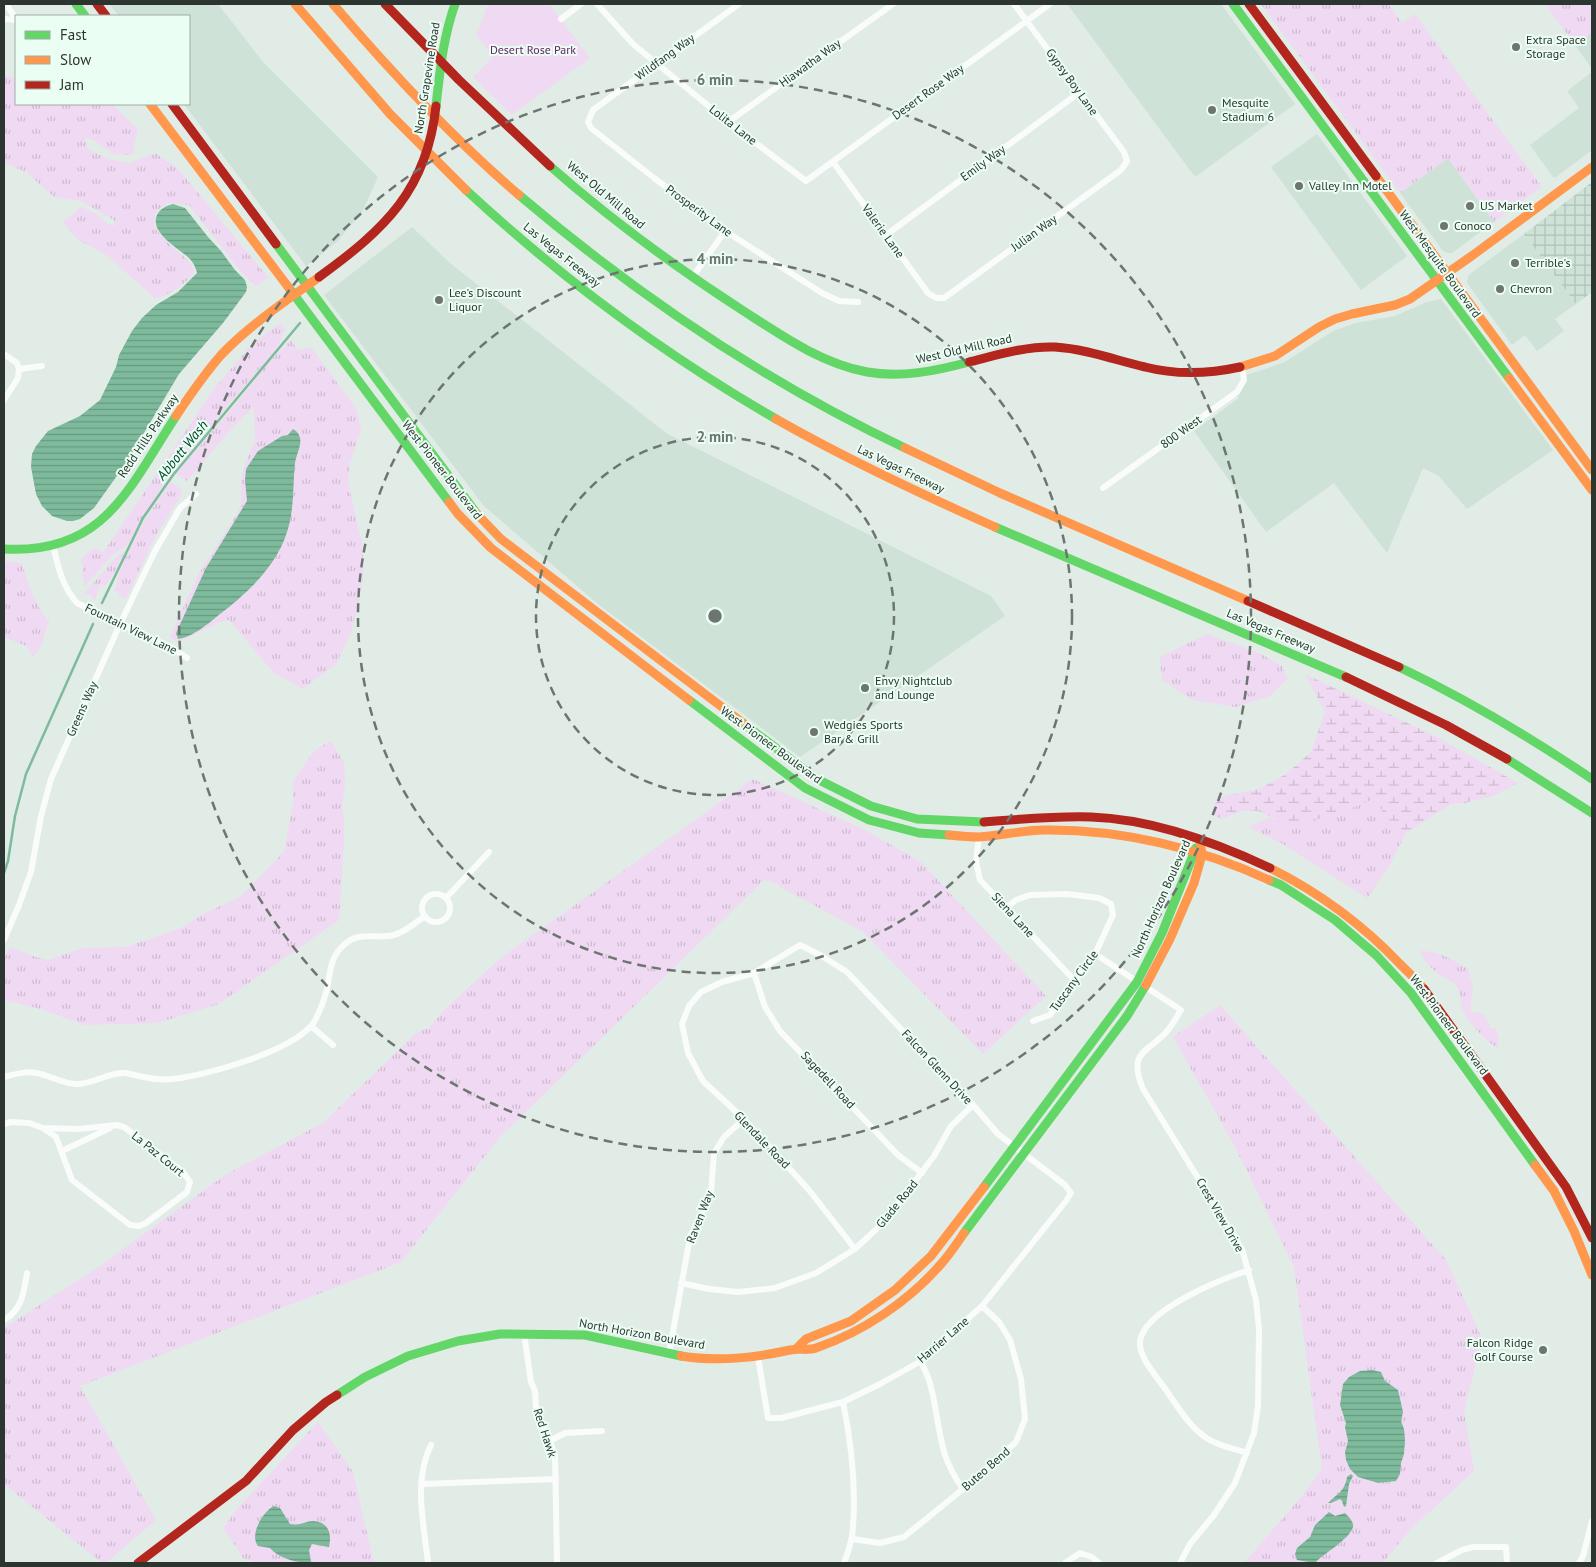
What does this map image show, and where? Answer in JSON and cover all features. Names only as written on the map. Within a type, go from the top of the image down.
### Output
[{"type":"main road","points":[[76,4],[84,15]]},
{"type":"main road","points":[[97,4],[105,15]]},
{"type":"main road","name":"Las Vegas Freeway","points":[[295,4],[382,105],[452,177],[518,237],[592,296],[664,349],[742,398],[826,446],[929,498],[1393,698],[1451,727],[1592,813]]},
{"type":"main road","name":"Las Vegas Freeway","points":[[334,4],[399,79],[457,138],[542,215],[606,266],[682,320],[759,370],[840,416],[943,466],[1386,661],[1468,702],[1544,747],[1592,779]]},
{"type":"main road","name":"West Old Mill Road","points":[[385,4],[423,44],[588,200],[692,278],[791,342],[818,356],[869,372],[915,374],[939,370],[995,354],[1027,348],[1053,347],[1077,349],[1138,367],[1169,373],[1201,373],[1242,367],[1276,355],[1334,319],[1404,302],[1443,277],[1592,167]]},
{"type":"main road","name":"North Grapevine Road","points":[[306,285],[371,236],[395,211],[416,180],[426,158],[434,127],[439,96],[440,63],[448,20],[455,4]]},
{"type":"main road","name":"West Mesquite Boulevard","points":[[1233,4],[1592,470]]},
{"type":"main road","name":"West Mesquite Boulevard","points":[[1248,4],[1592,490]]},
{"type":"main road","name":"West Pioneer Boulevard","points":[[151,105],[292,296],[458,514],[491,548],[805,788],[869,820],[919,833],[979,837],[1043,830],[1088,832],[1149,840],[1237,865],[1280,885],[1335,920],[1376,955],[1411,993],[1554,1191],[1574,1231],[1592,1275]]},
{"type":"main road","name":"West Pioneer Boulevard","points":[[173,105],[471,508],[502,539],[815,778],[871,806],[917,819],[976,823],[1041,817],[1093,817],[1157,826],[1242,855],[1288,876],[1345,914],[1384,947],[1420,984],[1566,1187],[1592,1238]]},
{"type":"main road","name":"Redd Hills Parkway","points":[[4,549],[22,551],[53,545],[90,530],[116,507],[200,382],[236,341],[306,285]]},
{"type":"main road","name":"North Horizon Boulevard","points":[[138,1563],[246,1481],[293,1430],[326,1402],[364,1377],[408,1356],[458,1341],[500,1334],[524,1333],[585,1335],[699,1359],[758,1357],[797,1348],[814,1349],[857,1330],[904,1299],[941,1264],[1127,1016],[1145,987],[1170,939],[1191,891],[1200,841]]},
{"type":"main road","name":"North Horizon Boulevard","points":[[797,1348],[806,1339],[851,1321],[895,1290],[931,1256],[1015,1148],[1137,982],[1198,854]]},
{"type":"street","points":[[6,4],[15,18]]},
{"type":"street","points":[[561,19],[581,4]]},
{"type":"street","name":"Lolita Lane","points":[[597,4],[633,44],[656,64],[806,181]]},
{"type":"street","name":"Wildfang Way","points":[[593,110],[738,4]]},
{"type":"street","name":"Hiawatha Way","points":[[728,122],[893,4]]},
{"type":"street","name":"Gypsy Boy Lane","points":[[1014,4],[1124,152],[1126,161]]},
{"type":"street","name":"Desert Rose Way","points":[[806,181],[1050,4]]},
{"type":"street","name":"Emily Way","points":[[886,234],[1080,92]]},
{"type":"street","name":"Prosperity Lane","points":[[593,110],[588,122],[591,128],[654,178],[725,230],[822,294],[839,301],[858,302]]},
{"type":"street","name":"Julian Way","points":[[936,298],[944,298],[1121,170],[1126,161]]},
{"type":"street","name":"Valerie Lane","points":[[833,162],[928,293],[936,298]]},
{"type":"street","points":[[692,278],[725,230]]},
{"type":"street","points":[[4,354],[17,363],[20,369],[18,378],[4,400]]},
{"type":"street","points":[[20,369],[42,366]]},
{"type":"street","name":"800 West","points":[[1104,488],[1237,392],[1244,380],[1242,367]]},
{"type":"street","name":"Greens Way","points":[[4,940],[31,872],[41,816],[51,779],[120,624],[155,551],[180,508],[196,494]]},
{"type":"street","name":"Fountain View Lane","points":[[53,545],[60,574],[68,592],[77,603],[174,649],[187,658]]},
{"type":"street","name":"Siena Lane","points":[[979,837],[976,861],[980,880],[1076,982]]},
{"type":"street","points":[[446,898],[489,852]]},
{"type":"street","points":[[438,894],[446,898],[450,911],[441,922],[432,922],[425,916],[422,908],[425,899],[438,894]]},
{"type":"street","name":"Tuscany Circle","points":[[1006,908],[1016,900],[1030,895],[1067,894],[1099,898],[1111,904],[1114,915],[1095,954],[1076,982],[1050,1015],[1033,1021]]},
{"type":"street","points":[[4,1077],[24,1072],[40,1074],[62,1082],[77,1084],[124,1073],[158,1079],[180,1078],[233,1065],[277,1048],[296,1038],[311,1026],[327,992],[330,966],[336,953],[346,942],[360,936],[389,936],[403,931],[425,916]]},
{"type":"street","name":"Falcon Glenn Drive","points":[[754,973],[800,945],[847,972],[998,1134],[1065,1185],[1071,1193]]},
{"type":"street","name":"Crest View Drive","points":[[1095,954],[1181,1010],[1168,1031],[1146,1048],[1137,1061],[1137,1075],[1143,1089],[1242,1249],[1256,1300],[1259,1329],[1258,1406],[1254,1433],[1235,1483],[1214,1515],[1190,1544],[1180,1563]]},
{"type":"street","name":"Glendale Road","points":[[754,973],[722,982],[701,992],[689,1006],[682,1024],[688,1053],[703,1081],[744,1119],[809,1190],[855,1249]]},
{"type":"street","name":"Sagedell Road","points":[[754,973],[765,1007],[780,1031],[898,1155],[922,1173]]},
{"type":"street","points":[[311,1026],[333,1045]]},
{"type":"street","name":"Glade Road","points":[[681,1283],[709,1289],[738,1292],[775,1288],[816,1273],[855,1249],[886,1221],[934,1156],[951,1126],[973,1105]]},
{"type":"street","name":"Raven Way","points":[[668,1354],[690,1237],[711,1193],[714,1153],[724,1138],[744,1119]]},
{"type":"street","points":[[4,1124],[11,1122],[29,1123],[43,1128],[56,1137],[62,1151],[116,1125]]},
{"type":"street","points":[[43,1128],[78,1129],[116,1125]]},
{"type":"street","name":"La Paz Court","points":[[62,1151],[72,1180],[130,1225],[139,1226],[146,1223],[188,1192],[190,1182],[183,1172],[124,1127],[116,1125]]},
{"type":"street","name":"Harrier Lane","points":[[758,1357],[768,1418],[782,1418],[843,1402],[922,1362],[982,1306],[1071,1193]]},
{"type":"street","points":[[1247,1453],[1208,1440],[1194,1429],[1144,1358],[1140,1341],[1146,1328],[1164,1311],[1190,1294],[1222,1279],[1249,1270]]},
{"type":"street","points":[[4,1320],[19,1307],[28,1273]]},
{"type":"street","name":"Buteo Bend","points":[[852,1539],[880,1543],[904,1537],[963,1489],[1016,1442],[1026,1419],[1021,1379],[1010,1340],[999,1322],[982,1306]]},
{"type":"street","name":"Red Hawk","points":[[524,1333],[531,1382],[535,1391],[536,1407],[543,1429],[555,1455],[557,1563]]},
{"type":"street","points":[[922,1362],[931,1386],[942,1447],[952,1474],[963,1489]]},
{"type":"street","points":[[843,1402],[850,1437],[854,1486],[852,1539],[844,1563]]},
{"type":"street","points":[[550,1441],[565,1432],[602,1431]]},
{"type":"street","points":[[428,1563],[420,1484],[426,1455],[431,1445]]},
{"type":"street","points":[[420,1484],[556,1479]]},
{"type":"street","points":[[1579,1563],[1583,1556],[1592,1521]]},
{"type":"street","points":[[1437,1563],[1462,1550],[1473,1547],[1506,1547],[1507,1563]]},
{"type":"street","points":[[1065,1563],[1080,1553],[1092,1557],[1099,1563]]},
{"type":"shaded area","points":[[109,4],[218,4],[263,62],[378,177],[362,212],[337,242],[306,266],[185,105],[190,105],[190,15],[118,15]]},
{"type":"shaded area","points":[[1069,4],[1221,4],[1295,104],[1195,177]]},
{"type":"shaded area","points":[[1592,32],[1592,69],[1575,45]]},
{"type":"shaded area","points":[[1592,72],[1592,150],[1556,177],[1553,177],[1530,145],[1579,108],[1567,91]]},
{"type":"shaded area","points":[[1317,134],[1407,256],[1361,290],[1271,167]]},
{"type":"shaded area","points":[[1448,158],[1494,222],[1452,253],[1443,251],[1400,193]]},
{"type":"shaded area","points":[[1592,182],[1592,292],[1576,304],[1524,234]]},
{"type":"shaded area","points":[[173,204],[185,208],[221,251],[245,280],[246,292],[223,323],[179,374],[126,463],[94,508],[80,519],[73,521],[52,516],[42,506],[36,494],[31,467],[32,454],[36,446],[48,431],[80,416],[100,400],[116,367],[119,355],[132,331],[156,305],[178,292],[197,273],[190,259],[167,240],[157,228],[157,215],[164,208]]},
{"type":"shaded area","points":[[412,227],[451,264],[666,433],[991,596],[1005,616],[800,757],[598,604],[484,506],[324,295]]},
{"type":"shaded area","points":[[1524,234],[1576,304],[1555,319],[1564,331],[1537,351],[1525,335],[1512,345],[1467,283],[1468,276],[1471,273]]},
{"type":"shaded area","points":[[1441,299],[1553,450],[1467,509],[1439,476],[1423,468],[1387,553],[1334,483],[1266,532],[1194,431],[1239,398],[1234,392],[1244,376],[1285,362],[1333,331],[1356,323],[1395,316],[1427,302]]},
{"type":"shaded area","points":[[293,429],[300,436],[300,445],[295,463],[290,521],[286,535],[273,562],[254,585],[211,621],[189,636],[178,639],[176,633],[206,568],[247,501],[246,469],[258,451],[282,436],[288,435]]},
{"type":"shaded area","points":[[1372,1370],[1381,1372],[1385,1381],[1398,1390],[1403,1412],[1401,1421],[1405,1439],[1404,1454],[1400,1474],[1396,1481],[1378,1483],[1358,1477],[1350,1469],[1346,1460],[1345,1452],[1348,1441],[1346,1423],[1340,1405],[1343,1384],[1349,1377],[1360,1371]]},
{"type":"shaded area","points":[[1351,1474],[1353,1476],[1349,1484],[1346,1506],[1344,1507],[1340,1499],[1328,1503],[1342,1489],[1347,1477]]},
{"type":"shaded area","points":[[274,1506],[280,1508],[290,1524],[313,1521],[326,1526],[330,1538],[329,1547],[312,1544],[309,1550],[311,1562],[309,1563],[288,1559],[273,1552],[270,1548],[258,1546],[255,1536],[258,1524]]},
{"type":"shaded area","points":[[1329,1512],[1335,1516],[1345,1513],[1353,1523],[1351,1532],[1315,1563],[1297,1560],[1295,1554],[1297,1548],[1310,1537],[1315,1525]]},
{"type":"green space","name":"Desert Rose Park","points":[[549,4],[590,58],[512,115],[473,77],[493,57],[476,35],[488,5]]},
{"type":"green space","points":[[1261,4],[1388,4],[1402,23],[1415,14],[1541,186],[1540,188],[1494,222],[1448,158],[1400,193]]},
{"type":"green space","points":[[1545,4],[1592,4],[1592,32],[1575,45]]},
{"type":"green space","points":[[4,76],[15,77],[15,105],[113,105],[138,129],[132,155],[113,154],[94,140],[85,138],[88,149],[108,159],[130,163],[155,153],[171,163],[179,170],[268,277],[256,286],[242,273],[189,205],[168,203],[155,213],[154,227],[171,246],[189,261],[195,272],[178,288],[155,298],[106,255],[77,239],[63,222],[81,207],[95,213],[108,224],[116,226],[114,220],[81,201],[54,197],[26,172],[4,163]]},
{"type":"green space","points":[[281,323],[285,330],[277,348],[185,456],[164,484],[128,545],[112,555],[84,587],[82,557],[96,548],[103,553],[214,389],[253,343]]},
{"type":"green space","points":[[291,340],[298,350],[311,347],[357,410],[361,430],[350,462],[348,481],[362,544],[364,572],[359,601],[350,635],[336,664],[303,689],[274,673],[229,620],[217,623],[179,642],[170,637],[198,575],[238,512],[242,501],[241,484],[243,470],[255,440],[254,407],[234,426],[187,481],[176,474],[267,364]]},
{"type":"green space","points":[[171,482],[182,490],[180,497],[155,537],[126,599],[119,596],[119,592],[114,591],[118,576],[145,520]]},
{"type":"green space","points":[[125,551],[115,572],[105,586],[100,584],[95,600],[90,594],[87,595],[85,593],[115,558]]},
{"type":"green space","points":[[4,561],[22,563],[32,594],[49,622],[40,649],[33,656],[26,646],[4,637]]},
{"type":"green space","points":[[1207,634],[1259,653],[1282,666],[1287,679],[1270,696],[1236,707],[1192,700],[1162,680],[1160,657]]},
{"type":"green space","points":[[1305,674],[1439,738],[1518,783],[1493,796],[1451,804],[1406,833],[1384,816],[1377,798],[1307,823],[1289,825],[1258,811],[1242,811],[1222,819],[1212,815],[1214,804],[1224,796],[1260,789],[1286,774],[1311,752],[1325,712]]},
{"type":"green space","points":[[331,741],[344,762],[345,785],[342,804],[344,843],[339,920],[219,1004],[157,1023],[84,1025],[41,1009],[4,1000],[4,960],[10,947],[48,960],[83,948],[126,947],[181,928],[203,914],[240,897],[284,852],[293,803],[293,781],[315,750]]},
{"type":"green space","points":[[753,779],[865,830],[921,862],[1046,996],[983,1054],[862,931],[780,887],[776,883],[764,880],[500,1137],[401,1262],[80,1386],[156,1520],[106,1563],[102,1563],[4,1484],[4,1328],[97,1268],[225,1175],[323,1123],[416,1033],[429,1028],[443,1011],[503,956]]},
{"type":"green space","points":[[1377,798],[1384,816],[1406,833],[1388,868],[1367,898],[1281,843],[1248,827],[1270,817],[1289,825],[1354,807]]},
{"type":"green space","points":[[1420,951],[1439,954],[1468,969],[1473,987],[1470,1010],[1473,1013],[1479,1012],[1485,1016],[1491,1028],[1496,1028],[1499,1039],[1498,1049],[1482,1036],[1469,1020],[1462,1008],[1459,990],[1454,983],[1434,970]]},
{"type":"green space","name":"Falcon Ridge Golf Course","points":[[1220,1005],[1446,1260],[1482,1338],[1464,1412],[1474,1471],[1410,1530],[1383,1563],[1244,1563],[1302,1496],[1322,1469],[1294,1267],[1234,1145],[1173,1037]]},
{"type":"green space","points":[[318,1422],[353,1472],[373,1559],[376,1563],[259,1563],[244,1559],[223,1528],[237,1509]]},
{"type":"waterway","name":"Abbott Wash","points":[[102,603],[143,518],[173,475],[300,323]]},
{"type":"waterway","name":"Abbott Wash","points":[[4,873],[8,861],[15,816],[26,774],[93,624]]},
{"type":"traffic: fast","points":[[76,4],[84,15]]},
{"type":"traffic: fast","points":[[436,106],[445,42],[455,4]]},
{"type":"traffic: fast","points":[[1233,4],[1509,378]]},
{"type":"traffic: fast","points":[[550,166],[596,205],[667,259],[771,329],[817,355],[850,368],[880,374],[918,373],[969,362]]},
{"type":"traffic: fast","points":[[466,190],[538,253],[615,313],[694,368],[776,419]]},
{"type":"traffic: fast","points":[[519,195],[609,267],[656,302],[704,334],[802,395],[905,448]]},
{"type":"traffic: fast","points":[[276,244],[477,514]]},
{"type":"traffic: fast","points":[[289,288],[449,502]]},
{"type":"traffic: fast","points":[[4,549],[38,548],[66,541],[90,529],[110,512],[127,491],[176,416]]},
{"type":"traffic: fast","points":[[995,527],[1346,677]]},
{"type":"traffic: fast","points":[[1399,667],[1497,719],[1592,779]]},
{"type":"traffic: fast","points":[[689,700],[805,788],[869,820],[919,833],[949,835]]},
{"type":"traffic: fast","points":[[743,723],[815,778],[871,806],[917,819],[984,822]]},
{"type":"traffic: fast","points":[[1507,759],[1592,813]]},
{"type":"traffic: fast","points":[[984,1187],[1137,982],[1162,933],[1196,848]]},
{"type":"traffic: fast","points":[[1269,880],[1281,885],[1335,920],[1376,955],[1411,993],[1535,1165]]},
{"type":"traffic: fast","points":[[964,1233],[1127,1016],[1146,985]]},
{"type":"traffic: fast","points":[[337,1395],[365,1377],[408,1356],[458,1341],[500,1334],[585,1335],[681,1356]]},
{"type":"traffic: slow","points":[[295,4],[390,114],[466,190]]},
{"type":"traffic: slow","points":[[333,4],[422,103],[469,150],[519,195]]},
{"type":"traffic: slow","points":[[151,105],[289,288]]},
{"type":"traffic: slow","points":[[1240,367],[1275,356],[1319,327],[1335,319],[1395,305],[1410,299],[1592,167]]},
{"type":"traffic: slow","points":[[1376,176],[1592,470]]},
{"type":"traffic: slow","points":[[176,416],[192,392],[233,343],[269,313],[319,277]]},
{"type":"traffic: slow","points":[[1509,378],[1592,490]]},
{"type":"traffic: slow","points":[[776,419],[884,476],[995,527]]},
{"type":"traffic: slow","points":[[905,448],[1000,493],[1248,601]]},
{"type":"traffic: slow","points":[[449,502],[491,548],[689,700]]},
{"type":"traffic: slow","points":[[477,514],[501,539],[743,723]]},
{"type":"traffic: slow","points":[[949,835],[979,837],[1044,830],[1102,833],[1130,837],[1188,850],[1269,880]]},
{"type":"traffic: slow","points":[[1146,985],[1170,939],[1194,883],[1202,855],[1200,841]]},
{"type":"traffic: slow","points":[[1270,868],[1288,877],[1339,910],[1371,936],[1424,989]]},
{"type":"traffic: slow","points":[[1535,1165],[1554,1191],[1574,1231],[1592,1275]]},
{"type":"traffic: slow","points":[[797,1348],[806,1339],[851,1321],[895,1290],[931,1256],[984,1187]]},
{"type":"traffic: slow","points":[[681,1356],[708,1359],[749,1357],[793,1349],[813,1349],[834,1341],[868,1324],[900,1303],[928,1278],[964,1233]]},
{"type":"traffic: jam","points":[[97,4],[105,15]]},
{"type":"traffic: jam","points":[[385,4],[459,80],[550,166]]},
{"type":"traffic: jam","points":[[1249,4],[1376,176]]},
{"type":"traffic: jam","points":[[173,105],[276,244]]},
{"type":"traffic: jam","points":[[319,277],[364,242],[399,205],[423,161],[431,135],[436,106]]},
{"type":"traffic: jam","points":[[969,362],[1022,349],[1055,347],[1089,352],[1157,370],[1204,372],[1240,367]]},
{"type":"traffic: jam","points":[[1248,601],[1399,667]]},
{"type":"traffic: jam","points":[[1346,677],[1446,725],[1507,759]]},
{"type":"traffic: jam","points":[[984,822],[1078,817],[1136,822],[1206,841],[1270,868]]},
{"type":"traffic: jam","points":[[1424,989],[1566,1187],[1592,1238]]},
{"type":"traffic: jam","points":[[138,1563],[246,1481],[293,1430],[337,1395]]},
{"type":"place","name":"Extra Space Storage","points":[[1516,47]]},
{"type":"place","name":"Mesquite Stadium 6","points":[[1212,110]]},
{"type":"place","name":"Valley Inn Motel","points":[[1299,186]]},
{"type":"place","name":"US Market","points":[[1470,206]]},
{"type":"place","name":"Conoco","points":[[1444,226]]},
{"type":"place","name":"Terrible's","points":[[1515,263]]},
{"type":"place","name":"Chevron","points":[[1500,289]]},
{"type":"place","name":"Lee's Discount Liquor","points":[[439,300]]},
{"type":"place","name":"Envy Nightclub and Lounge","points":[[865,688]]},
{"type":"place","name":"Wedgies Sports Bar & Grill","points":[[814,732]]},
{"type":"place","name":"Falcon Ridge Golf Course","points":[[1543,1350]]}]
